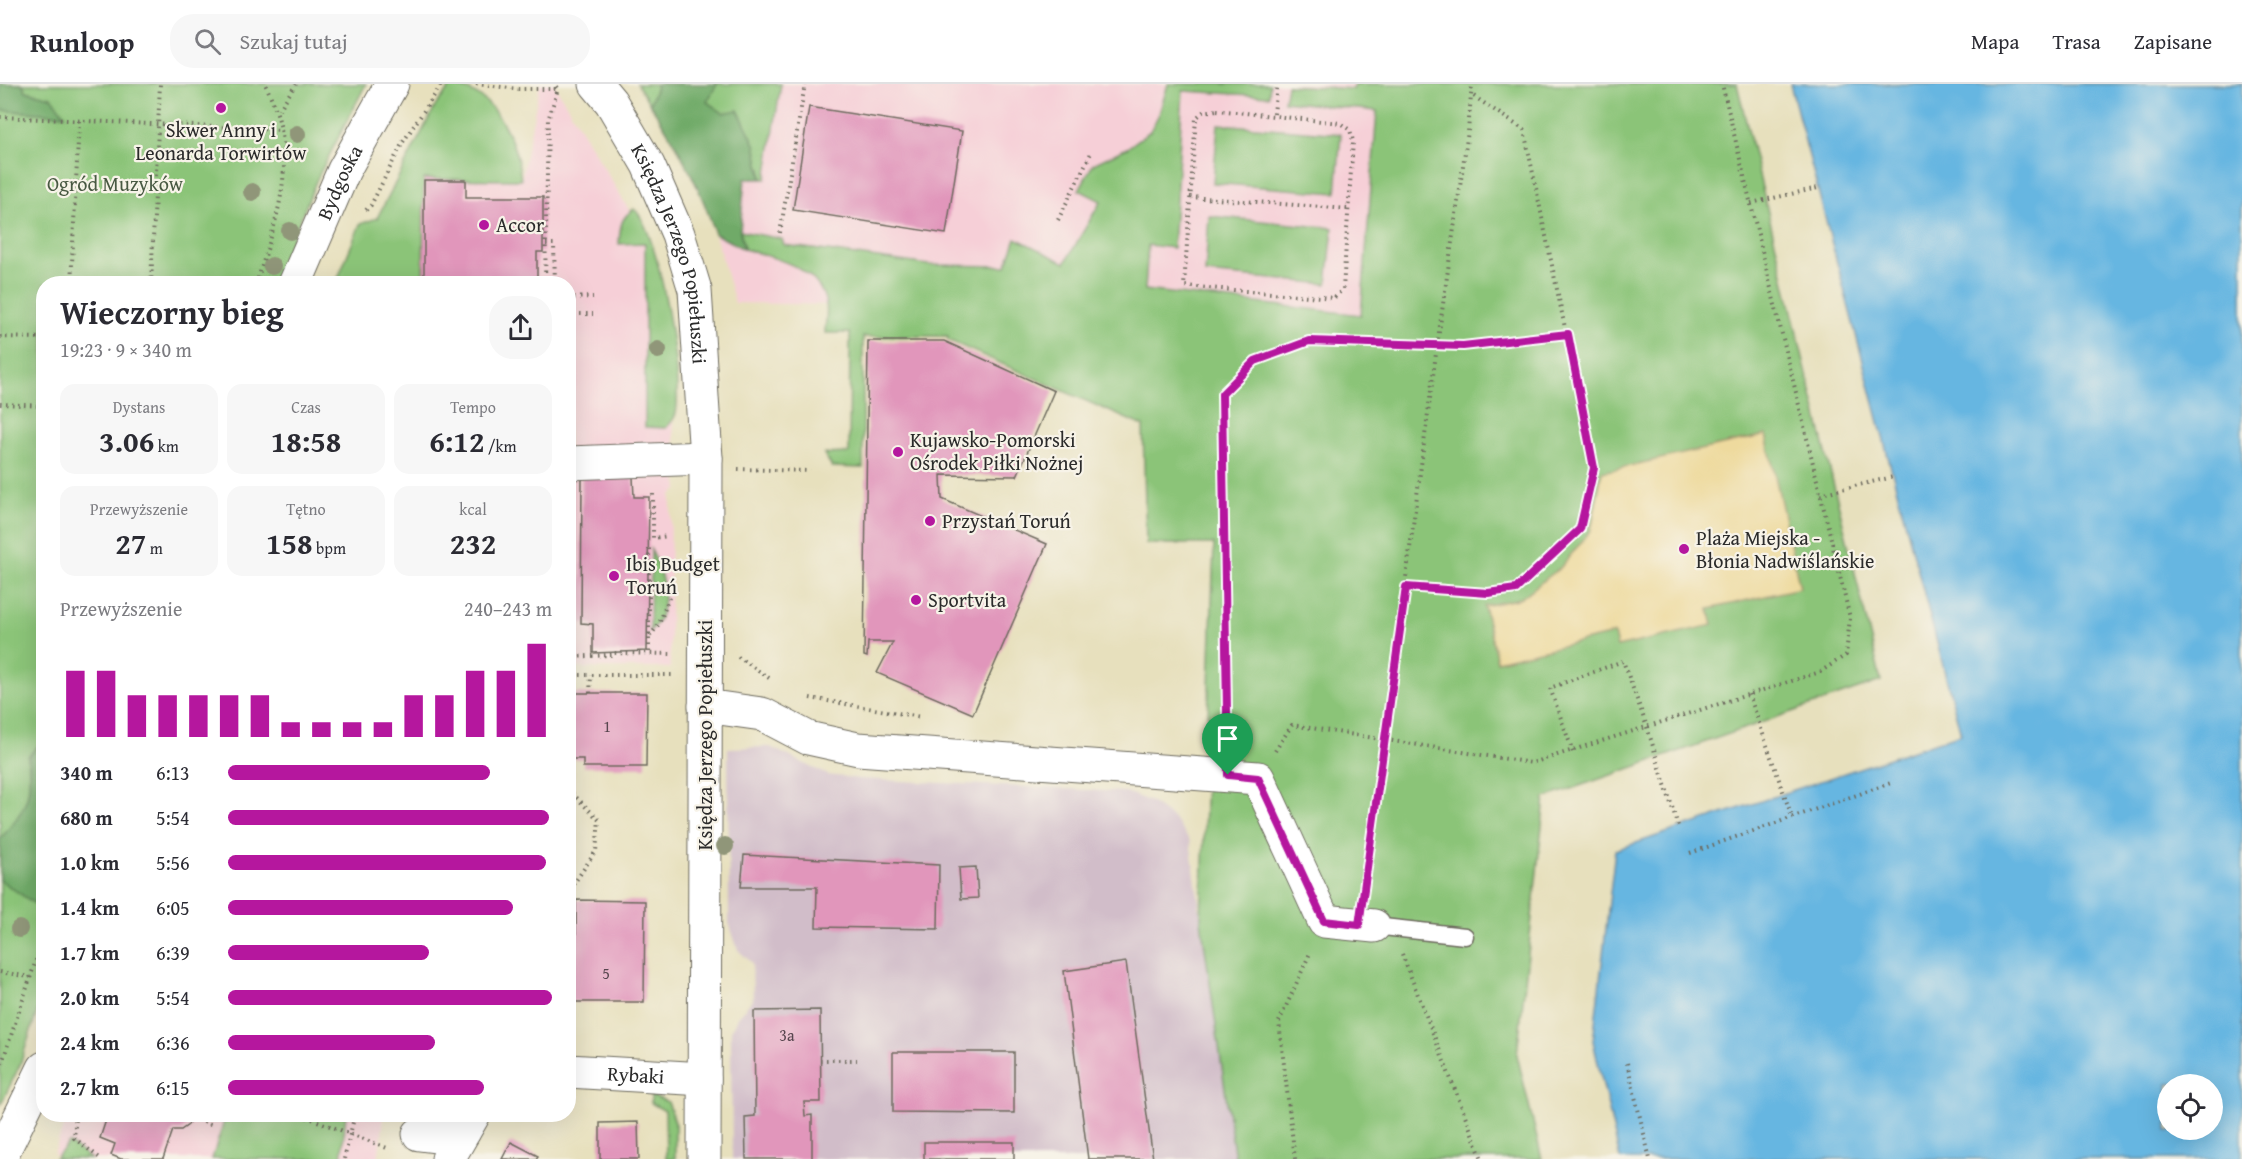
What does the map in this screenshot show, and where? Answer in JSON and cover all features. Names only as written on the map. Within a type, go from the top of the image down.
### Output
[{"type":"street","name":"Bydgoska","points":[[299,276],[344,170],[392,84]]},
{"type":"street","name":"Księdza Jerzego Popiełuszki","points":[[596,84],[611,102],[648,165],[678,234],[694,290],[706,458],[704,1159]]},
{"type":"street","points":[[576,463],[706,458]]},
{"type":"street","points":[[705,706],[762,714],[808,738],[858,749],[1243,777],[1324,921],[1375,926]]},
{"type":"street","name":"Rybaki","points":[[576,1071],[704,1079]]},
{"type":"street","points":[[0,1158],[36,1084]]},
{"type":"street","points":[[410,1139],[443,1137],[469,1123]]},
{"type":"street","points":[[448,1159],[469,1123]]},
{"type":"lane","points":[[1375,926],[1465,936]]},
{"type":"path","points":[[151,276],[160,84]]},
{"type":"path","points":[[259,276],[283,198],[282,130],[279,110],[265,84]]},
{"type":"path","points":[[279,110],[296,84]]},
{"type":"path","points":[[363,213],[371,205],[403,142],[442,84]]},
{"type":"path","points":[[476,84],[518,89],[558,89]]},
{"type":"path","points":[[554,84],[558,89]]},
{"type":"path","points":[[780,233],[805,84]]},
{"type":"path","points":[[1274,114],[1277,84]]},
{"type":"path","points":[[1472,84],[1384,739],[1375,926],[1482,1159]]},
{"type":"path","points":[[1243,777],[1292,725],[1384,739],[1424,748],[1532,763],[1573,752],[1820,672],[1846,655],[1850,618],[1722,84]]},
{"type":"path","points":[[545,276],[548,120],[558,89]]},
{"type":"path","points":[[1406,587],[1488,593],[1516,589],[1580,529],[1594,468],[1524,130],[1472,95]]},
{"type":"path","points":[[1216,110],[1274,114],[1340,123],[1350,130],[1353,141],[1342,289],[1334,298],[1323,299],[1184,286],[1196,118],[1203,112],[1216,110]]},
{"type":"path","points":[[0,117],[282,130]]},
{"type":"path","points":[[71,276],[79,121]]},
{"type":"path","points":[[1058,220],[1092,151]]},
{"type":"path","points":[[1751,203],[1818,188]]},
{"type":"path","points":[[1190,197],[1348,209]]},
{"type":"path","points":[[546,244],[554,244],[555,276]]},
{"type":"path","points":[[576,298],[593,297]]},
{"type":"path","points":[[576,314],[593,314]]},
{"type":"path","points":[[1243,777],[1222,394],[1255,361],[1309,341],[1463,346],[1568,334]]},
{"type":"path","points":[[0,337],[36,338]]},
{"type":"path","points":[[0,404],[36,406]]},
{"type":"path","points":[[653,460],[653,538],[668,536]]},
{"type":"path","points":[[1820,494],[1893,477]]},
{"type":"path","points":[[649,547],[649,652]]},
{"type":"path","points":[[649,637],[659,624],[670,593]]},
{"type":"path","points":[[576,657],[649,652],[682,654]]},
{"type":"path","points":[[1573,752],[1550,687],[1623,661],[1647,727],[1679,829]]},
{"type":"path","points":[[576,675],[682,675]]},
{"type":"path","points":[[590,693],[591,675]]},
{"type":"path","points":[[1749,694],[1792,817]]},
{"type":"path","points":[[806,698],[923,717]]},
{"type":"path","points":[[1690,853],[1891,783]]},
{"type":"path","points":[[576,797],[598,820],[597,851],[576,881]]},
{"type":"path","points":[[1295,1159],[1279,1022],[1324,921]]},
{"type":"path","points":[[0,1069],[36,959]]},
{"type":"path","points":[[0,972],[30,977]]},
{"type":"path","points":[[820,1060],[857,1060]]},
{"type":"path","points":[[1627,1064],[1650,1159]]},
{"type":"path","points":[[75,1122],[74,1138],[101,1159]]},
{"type":"path","points":[[204,1122],[213,1125]]},
{"type":"path","points":[[323,1122],[350,1134],[410,1139]]},
{"type":"path","points":[[344,1159],[353,1122]]},
{"type":"shaded area","points":[[540,84],[554,84],[647,240],[667,344],[678,490],[671,495],[670,668],[576,668],[576,276],[424,276],[423,179],[521,180]]},
{"type":"shaded area","points":[[637,84],[1379,84],[1361,315],[735,303],[709,214],[676,143]]},
{"type":"shaded area","points":[[770,747],[828,775],[859,779],[1126,792],[1151,802],[1173,818],[1190,841],[1235,1159],[732,1159],[731,1031],[737,1018],[753,999],[752,963],[738,950],[729,923],[728,748]]},
{"type":"shaded area","points":[[65,1122],[383,1122],[378,1159],[59,1159],[54,1154]]},
{"type":"green space","name":"Ogród Muzyków","points":[[0,84],[366,84],[317,179],[277,276],[36,276],[36,1015],[20,1065],[0,1106]]},
{"type":"green space","points":[[0,84],[23,84],[26,91],[51,97],[65,115],[0,110]]},
{"type":"green space","points":[[637,84],[657,84],[650,104]]},
{"type":"green space","points":[[657,84],[717,84],[707,102],[723,113],[738,110],[755,144],[762,179],[745,179],[740,231],[744,249],[715,234],[703,199],[687,166],[650,104]]},
{"type":"green space","points":[[717,84],[781,84],[766,179],[762,179],[761,168],[723,113],[707,102]]},
{"type":"green space","points":[[1168,84],[1270,84],[1269,96],[1183,91],[1173,248],[1148,245],[1145,290],[1361,315],[1377,111],[1284,101],[1287,85],[1354,89],[1354,84],[1737,84],[1881,681],[1545,798],[1517,1055],[1542,1159],[1235,1159],[1201,920],[1214,544],[1146,544],[1143,426],[948,340],[948,336],[863,337],[863,468],[832,467],[824,454],[849,453],[850,333],[825,333],[827,315],[822,291],[805,273],[782,261],[744,249],[740,231],[782,239],[784,245],[929,265],[1006,266],[1016,238],[1065,263],[1101,201],[1079,190],[1093,164],[1127,148],[1150,131],[1159,114]]},
{"type":"green space","points":[[451,86],[466,89],[480,97],[501,120],[509,135],[519,165],[521,180],[424,179],[423,276],[339,276],[360,224],[377,218],[436,105]]},
{"type":"green space","points":[[1218,124],[1341,134],[1336,193],[1213,183]]},
{"type":"green space","points":[[634,209],[643,222],[652,244],[667,306],[672,339],[676,370],[676,413],[666,428],[645,427],[645,243],[619,244],[622,224],[626,216]]},
{"type":"green space","points":[[1209,216],[1333,228],[1327,284],[1205,273]]},
{"type":"green space","points":[[651,550],[656,559],[664,592],[661,613],[657,623],[650,631]]},
{"type":"green space","points":[[36,748],[35,904],[0,880],[0,839],[22,811],[26,802],[29,782],[28,757]]},
{"type":"green space","points":[[651,1095],[668,1102],[675,1122],[675,1159],[666,1159],[665,1111],[651,1103]]},
{"type":"green space","points":[[224,1122],[345,1122],[341,1159],[212,1159]]},
{"type":"green space","points":[[69,1143],[91,1159],[55,1159]]},
{"type":"sand","name":"Plaża Miejska - Błonia Nadwiślańskie","points":[[1766,435],[1800,588],[1709,609],[1713,625],[1617,647],[1614,634],[1497,661],[1484,606],[1521,598],[1561,567],[1591,530],[1602,472]]},
{"type":"water","points":[[1790,84],[2242,84],[2242,1159],[1620,1159],[1593,1041],[1615,850],[1961,734]]},
{"type":"building","points":[[809,107],[962,131],[946,234],[793,210]]},
{"type":"building","name":"Accor","points":[[424,180],[466,180],[466,197],[543,197],[543,252],[537,252],[537,276],[424,276]]},
{"type":"building","name":"Przystań Toruń","points":[[868,341],[944,341],[1054,391],[1017,476],[941,475],[942,499],[1047,544],[973,714],[877,673],[893,642],[868,642],[867,657],[864,656]]},
{"type":"building","name":"Ibis Budget Toruń","points":[[582,477],[633,477],[634,497],[649,497],[647,651],[593,653],[593,624],[581,623]]},
{"type":"building","points":[[576,693],[647,693],[646,767],[583,767],[583,759],[576,759]]},
{"type":"building","points":[[744,855],[939,865],[938,929],[816,927],[817,887],[741,887]]},
{"type":"building","points":[[976,867],[978,898],[961,899],[959,868]]},
{"type":"building","points":[[576,900],[645,901],[644,1002],[576,1002]]},
{"type":"building","points":[[1126,962],[1153,1159],[1088,1159],[1064,971]]},
{"type":"building","points":[[820,1010],[821,1102],[804,1102],[805,1116],[812,1115],[812,1159],[746,1159],[745,1117],[755,1116],[754,1011]]},
{"type":"building","points":[[893,1052],[1014,1052],[1014,1113],[893,1112]]},
{"type":"building","points":[[105,1122],[189,1122],[181,1130],[173,1130],[163,1159],[121,1159],[111,1155],[115,1144],[100,1138]]},
{"type":"building","points":[[638,1122],[639,1159],[600,1159],[600,1123]]},
{"type":"building","points":[[511,1142],[538,1156],[536,1159],[502,1159]]},
{"type":"building","points":[[924,1142],[1014,1142],[1014,1159],[924,1159]]},
{"type":"place","name":"Skwer Anny i Leonarda Torwirtów","points":[[221,108]]},
{"type":"place","name":"Accor","points":[[484,225]]},
{"type":"place","name":"Kujawsko-Pomorski Ośrodek Piłki Nożnej","points":[[898,452]]},
{"type":"place","name":"Przystań Toruń","points":[[930,521]]},
{"type":"place","name":"Plaża Miejska - Błonia Nadwiślańskie","points":[[1684,549]]},
{"type":"place","name":"Ibis Budget Toruń","points":[[614,576]]},
{"type":"place","name":"Sportvita","points":[[916,600]]},
{"type":"route","points":[[1568,334],[1594,468],[1580,529],[1516,589],[1488,593],[1406,587],[1359,925],[1324,921],[1258,778],[1228,775],[1222,394],[1255,361],[1309,341],[1463,346],[1568,334]]}]
